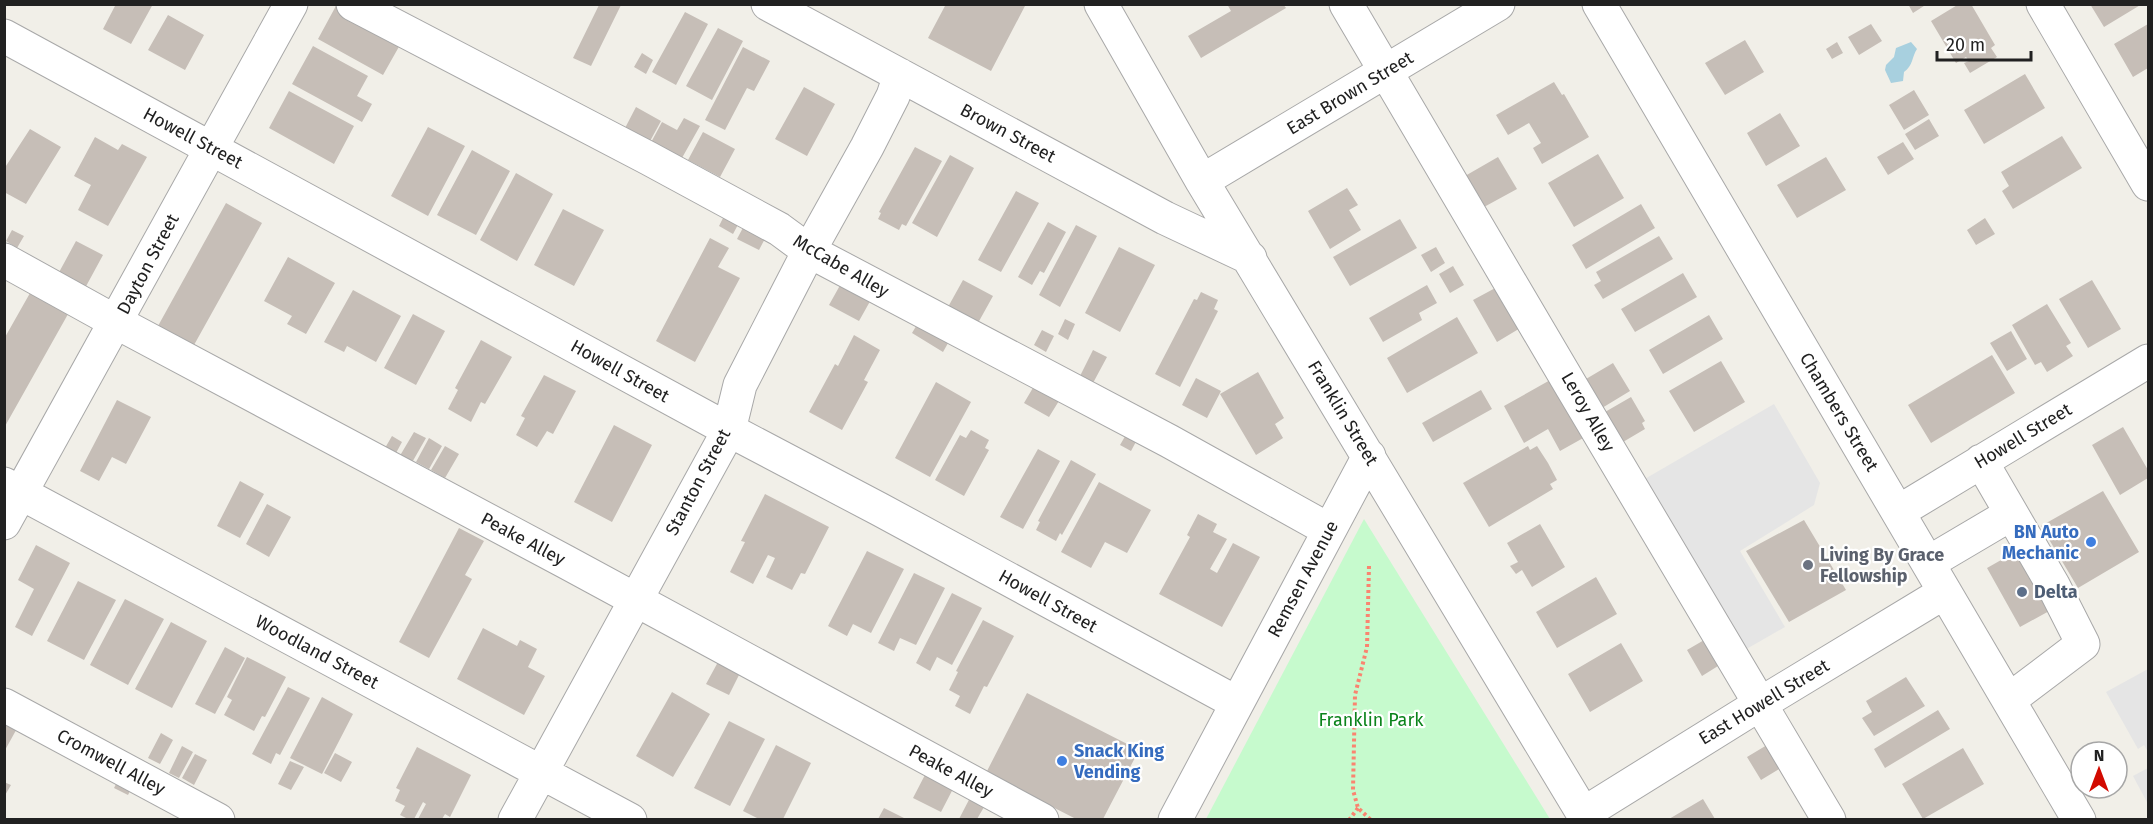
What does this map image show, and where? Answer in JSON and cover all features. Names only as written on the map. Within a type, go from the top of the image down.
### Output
[{"type":"street","name":"Dayton Street","points":[[4,523],[13,488],[117,322],[192,181],[291,4]]},
{"type":"street","name":"McCabe Alley","points":[[353,4],[648,158],[778,229],[809,251],[1169,441],[1329,530]]},
{"type":"street","name":"Brown Street","points":[[768,4],[1165,218],[1250,258]]},
{"type":"street","name":"Franklin Street","points":[[1101,4],[1202,181],[1585,817]]},
{"type":"street","name":"Leroy Alley","points":[[1346,4],[1829,819]]},
{"type":"street","name":"East Brown Street","points":[[1202,181],[1498,4]]},
{"type":"street","name":"Chambers Street","points":[[1599,4],[2079,819]]},
{"type":"street","points":[[2043,4],[2148,184]]},
{"type":"street","name":"Howell Street","points":[[4,36],[1237,703]]},
{"type":"street","name":"Stanton Street","points":[[515,819],[729,430],[740,385],[809,251],[872,137],[893,96],[900,75]]},
{"type":"street","name":"Peake Alley","points":[[4,260],[1042,819]]},
{"type":"street","name":"Howell Street","points":[[1898,512],[2148,361]]},
{"type":"street","name":"Remsen Avenue","points":[[1175,819],[1369,456]]},
{"type":"street","points":[[1981,461],[2054,585],[2083,644],[2009,700]]},
{"type":"street","name":"Woodland Street","points":[[13,488],[630,819]]},
{"type":"street","points":[[1928,563],[2011,514]]},
{"type":"street","name":"East Howell Street","points":[[1585,817],[1760,704],[1945,592]]},
{"type":"street","name":"Cromwell Alley","points":[[4,705],[218,819]]},
{"type":"path","points":[[1369,566],[1367,647],[1354,695],[1353,790],[1358,808],[1371,819]]},
{"type":"path","points":[[1349,819],[1358,808]]},
{"type":"green space","name":"Franklin Park","points":[[1364,519],[1550,819],[1206,819]]},
{"type":"shaded area","points":[[1774,404],[1820,483],[1814,505],[1740,551],[1785,627],[1743,651],[1643,480]]},
{"type":"shaded area","points":[[2148,669],[2148,752],[2144,745],[2138,749],[2106,692]]},
{"type":"shaded area","points":[[2148,768],[2148,804],[2133,776]]},
{"type":"water","points":[[1911,42],[1917,49],[1909,67],[1904,72],[1903,81],[1891,83],[1885,70],[1886,65],[1894,57],[1896,48]]},
{"type":"building","points":[[116,4],[153,4],[131,44],[103,29]]},
{"type":"building","points":[[337,4],[405,36],[383,75],[318,39]]},
{"type":"building","points":[[946,4],[978,6],[1026,4],[991,71],[928,38]]},
{"type":"building","points":[[1227,4],[1283,4],[1286,8],[1201,58],[1188,36],[1231,11]]},
{"type":"building","points":[[1908,4],[1927,4],[1913,13]]},
{"type":"building","points":[[1959,4],[1971,4],[1995,45],[1991,48],[1997,57],[1970,73],[1964,63],[1969,61],[1966,57],[1956,63],[1931,21]]},
{"type":"building","points":[[2090,4],[2142,4],[2104,27]]},
{"type":"building","points":[[599,5],[621,5],[591,66],[573,58]]},
{"type":"building","points":[[685,12],[708,24],[676,85],[652,72]]},
{"type":"building","points":[[168,15],[204,35],[185,70],[148,50]]},
{"type":"building","points":[[1871,24],[1882,41],[1859,55],[1848,37]]},
{"type":"building","points":[[2148,24],[2148,68],[2133,77],[2114,44]]},
{"type":"building","points":[[718,28],[743,41],[712,100],[686,86]]},
{"type":"building","points":[[1745,40],[1764,72],[1725,95],[1705,63]]},
{"type":"building","points":[[1837,42],[1843,53],[1832,59],[1826,49]]},
{"type":"building","points":[[313,46],[368,76],[357,96],[372,104],[362,122],[292,84]]},
{"type":"building","points":[[743,47],[770,61],[754,91],[747,88],[725,130],[705,120]]},
{"type":"building","points":[[642,53],[653,60],[646,74],[634,67]]},
{"type":"building","points":[[2025,74],[2045,108],[1984,144],[1964,110]]},
{"type":"building","points":[[1554,82],[1562,95],[1564,94],[1589,137],[1542,164],[1533,148],[1541,143],[1529,123],[1508,135],[1496,115]]},
{"type":"building","points":[[804,87],[835,104],[807,156],[775,139]]},
{"type":"building","points":[[1914,90],[1929,115],[1904,130],[1889,105]]},
{"type":"building","points":[[289,91],[354,126],[334,164],[269,128]]},
{"type":"building","points":[[636,107],[661,121],[649,143],[624,130]]},
{"type":"building","points":[[1780,113],[1800,146],[1766,166],[1747,133]]},
{"type":"building","points":[[684,118],[700,126],[678,165],[648,148],[662,122],[677,130]]},
{"type":"building","points":[[1929,119],[1939,136],[1915,150],[1905,134]]},
{"type":"building","points":[[428,127],[465,146],[428,216],[391,196]]},
{"type":"building","points":[[30,129],[61,147],[26,204],[4,192],[4,169]]},
{"type":"building","points":[[703,132],[735,149],[720,177],[688,160]]},
{"type":"building","points":[[2062,136],[2082,168],[2013,209],[2002,191],[2009,186],[2001,172]]},
{"type":"building","points":[[95,137],[118,150],[122,144],[147,157],[108,226],[78,210],[91,185],[74,176]]},
{"type":"building","points":[[1903,142],[1914,159],[1888,175],[1877,157]]},
{"type":"building","points":[[915,147],[942,161],[906,226],[902,224],[899,230],[878,219],[881,213],[879,212]]},
{"type":"building","points":[[472,150],[510,171],[476,235],[437,215]]},
{"type":"building","points":[[1598,154],[1624,198],[1574,227],[1548,183]]},
{"type":"building","points":[[950,155],[974,168],[937,237],[912,223]]},
{"type":"building","points":[[1498,157],[1517,189],[1484,207],[1465,176]]},
{"type":"building","points":[[1826,157],[1846,190],[1797,218],[1777,185]]},
{"type":"building","points":[[516,173],[553,194],[517,261],[480,240]]},
{"type":"building","points":[[1347,188],[1358,205],[1349,210],[1361,230],[1330,249],[1308,211]]},
{"type":"building","points":[[1016,191],[1039,203],[1001,272],[978,260]]},
{"type":"building","points":[[226,203],[262,223],[194,345],[158,326]]},
{"type":"building","points":[[1641,204],[1655,228],[1586,269],[1572,245]]},
{"type":"building","points":[[563,209],[604,230],[574,286],[534,265]]},
{"type":"building","points":[[726,212],[741,219],[733,234],[719,226]]},
{"type":"building","points":[[1985,218],[1995,234],[1976,245],[1967,230]]},
{"type":"building","points":[[1400,219],[1417,248],[1350,286],[1333,257]]},
{"type":"building","points":[[746,222],[768,233],[759,250],[737,239]]},
{"type":"building","points":[[1048,222],[1066,232],[1044,273],[1040,271],[1032,285],[1018,277]]},
{"type":"building","points":[[1076,225],[1097,236],[1060,307],[1039,295]]},
{"type":"building","points":[[12,230],[24,236],[17,248],[6,241]]},
{"type":"building","points":[[1659,236],[1673,259],[1603,299],[1594,285],[1601,281],[1596,272]]},
{"type":"building","points":[[710,238],[729,248],[718,267],[740,278],[695,362],[656,341]]},
{"type":"building","points":[[76,241],[103,255],[84,290],[57,276]]},
{"type":"building","points":[[1119,247],[1155,265],[1120,332],[1085,313]]},
{"type":"building","points":[[1436,247],[1445,263],[1431,272],[1421,255]]},
{"type":"building","points":[[288,257],[335,283],[306,334],[287,324],[292,316],[264,301]]},
{"type":"building","points":[[1453,266],[1464,285],[1450,293],[1439,274]]},
{"type":"building","points":[[1683,273],[1697,297],[1635,332],[1621,309]]},
{"type":"building","points":[[843,280],[873,296],[859,321],[829,305]]},
{"type":"building","points":[[963,280],[993,296],[978,323],[948,307]]},
{"type":"building","points":[[2092,280],[2121,329],[2088,348],[2059,299]]},
{"type":"building","points":[[1427,285],[1437,303],[1419,313],[1422,320],[1383,342],[1369,318]]},
{"type":"building","points":[[34,286],[72,307],[4,428],[4,339]]},
{"type":"building","points":[[1499,286],[1522,327],[1497,342],[1473,300]]},
{"type":"building","points":[[353,290],[401,316],[376,362],[347,346],[344,352],[324,342]]},
{"type":"building","points":[[1201,292],[1218,300],[1214,309],[1218,311],[1180,387],[1155,374],[1194,299],[1197,300]]},
{"type":"building","points":[[2047,304],[2071,343],[2066,346],[2073,356],[2047,372],[2041,362],[2035,365],[2012,325]]},
{"type":"building","points":[[413,314],[445,331],[416,385],[384,368]]},
{"type":"building","points":[[1709,315],[1723,339],[1663,374],[1649,350]]},
{"type":"building","points":[[1457,317],[1478,353],[1407,393],[1387,358]]},
{"type":"building","points":[[921,318],[952,336],[943,352],[912,333]]},
{"type":"building","points":[[1065,319],[1075,324],[1068,340],[1058,334]]},
{"type":"building","points":[[1042,330],[1054,336],[1046,352],[1034,345]]},
{"type":"building","points":[[2011,331],[2027,359],[2007,371],[1990,343]]},
{"type":"building","points":[[854,335],[880,350],[864,380],[868,382],[842,430],[809,412],[835,364],[838,366]]},
{"type":"building","points":[[481,340],[512,357],[485,404],[481,402],[471,422],[448,409],[458,390],[455,388]]},
{"type":"building","points":[[1093,350],[1107,357],[1093,383],[1080,376]]},
{"type":"building","points":[[1992,355],[2015,393],[1931,443],[1908,405]]},
{"type":"building","points":[[1721,361],[1745,402],[1694,432],[1669,391]]},
{"type":"building","points":[[1613,363],[1630,391],[1602,408],[1586,379]]},
{"type":"building","points":[[1258,372],[1284,418],[1275,424],[1283,438],[1256,455],[1220,394]]},
{"type":"building","points":[[544,375],[576,391],[553,434],[547,431],[537,447],[516,435],[525,418],[521,416]]},
{"type":"building","points":[[1196,378],[1221,391],[1207,418],[1182,405]]},
{"type":"building","points":[[1552,379],[1585,437],[1560,451],[1548,429],[1524,443],[1504,406]]},
{"type":"building","points":[[1037,381],[1062,396],[1049,417],[1024,403]]},
{"type":"building","points":[[936,382],[971,402],[930,477],[895,458]]},
{"type":"building","points":[[1481,390],[1492,409],[1433,442],[1422,423]]},
{"type":"building","points":[[1631,397],[1645,421],[1642,423],[1645,429],[1623,442],[1605,412]]},
{"type":"building","points":[[117,400],[151,417],[126,464],[112,457],[99,481],[80,471]]},
{"type":"building","points":[[614,425],[652,445],[612,522],[574,502]]},
{"type":"building","points":[[2123,427],[2148,470],[2148,478],[2120,495],[2092,445]]},
{"type":"building","points":[[971,430],[989,440],[985,448],[989,450],[964,496],[935,480],[960,435],[966,438]]},
{"type":"building","points":[[414,432],[426,438],[410,466],[398,459]]},
{"type":"building","points":[[1127,433],[1138,438],[1131,451],[1120,445]]},
{"type":"building","points":[[392,436],[402,442],[396,453],[385,448]]},
{"type":"building","points":[[429,438],[442,446],[429,469],[416,462]]},
{"type":"building","points":[[445,446],[459,454],[445,478],[431,470]]},
{"type":"building","points":[[1528,446],[1530,450],[1537,446],[1548,463],[1557,480],[1550,484],[1553,489],[1489,527],[1463,483]]},
{"type":"building","points":[[1038,449],[1060,461],[1023,529],[1000,517]]},
{"type":"building","points":[[1071,460],[1096,474],[1062,535],[1060,533],[1056,541],[1036,530],[1040,522],[1038,521]]},
{"type":"building","points":[[240,481],[264,494],[240,538],[217,526]]},
{"type":"building","points":[[1099,482],[1151,510],[1127,553],[1105,542],[1091,568],[1061,552]]},
{"type":"building","points":[[2103,491],[2139,552],[2078,588],[2041,526]]},
{"type":"building","points":[[765,494],[829,527],[805,574],[801,573],[792,590],[766,577],[775,558],[768,555],[753,584],[730,572],[745,542],[741,541]]},
{"type":"building","points":[[267,504],[291,517],[269,557],[246,544]]},
{"type":"building","points":[[1198,514],[1217,524],[1213,532],[1227,539],[1210,569],[1217,573],[1233,543],[1260,557],[1222,627],[1159,594],[1190,537],[1187,535]]},
{"type":"building","points":[[1804,520],[1846,590],[1789,622],[1746,551]]},
{"type":"building","points":[[1540,524],[1565,567],[1532,587],[1522,570],[1516,574],[1510,566],[1518,562],[1507,543]]},
{"type":"building","points":[[459,528],[484,541],[465,575],[472,579],[429,658],[399,642]]},
{"type":"building","points":[[36,545],[70,563],[32,636],[15,627],[34,589],[18,580]]},
{"type":"building","points":[[867,551],[904,569],[871,633],[853,624],[847,636],[828,626]]},
{"type":"building","points":[[2017,551],[2051,610],[2020,627],[1987,568]]},
{"type":"building","points":[[914,573],[945,588],[916,645],[900,638],[894,651],[878,643]]},
{"type":"building","points":[[1596,577],[1617,614],[1557,648],[1536,612]]},
{"type":"building","points":[[78,581],[116,600],[84,660],[47,641]]},
{"type":"building","points":[[952,593],[982,608],[952,665],[937,657],[930,671],[916,663]]},
{"type":"building","points":[[125,599],[164,619],[128,685],[90,665]]},
{"type":"building","points":[[983,620],[1014,636],[970,714],[955,706],[960,696],[949,690],[958,672],[956,671]]},
{"type":"building","points":[[171,622],[207,641],[172,708],[135,689]]},
{"type":"building","points":[[483,628],[517,646],[520,640],[537,649],[528,667],[545,676],[524,715],[457,679]]},
{"type":"building","points":[[1711,636],[1726,661],[1702,676],[1687,650]]},
{"type":"building","points":[[1621,643],[1643,681],[1590,712],[1568,674]]},
{"type":"building","points":[[225,647],[245,658],[215,714],[195,704]]},
{"type":"building","points":[[247,657],[286,677],[265,717],[262,716],[254,731],[224,715],[232,700],[227,697]]},
{"type":"building","points":[[718,662],[740,673],[729,695],[706,684]]},
{"type":"building","points":[[1906,677],[1925,706],[1874,736],[1862,718],[1872,712],[1866,701]]},
{"type":"building","points":[[288,687],[310,698],[280,755],[276,753],[271,764],[252,754]]},
{"type":"building","points":[[672,692],[710,714],[673,777],[636,756]]},
{"type":"building","name":"Snack King Vending","points":[[1027,693],[1139,750],[1103,819],[1076,819],[986,773]]},
{"type":"building","points":[[322,697],[353,714],[322,774],[290,758]]},
{"type":"building","points":[[1938,710],[1950,729],[1885,768],[1874,749]]},
{"type":"building","points":[[4,715],[20,723],[4,752]]},
{"type":"building","points":[[729,721],[765,739],[730,806],[694,788]]},
{"type":"building","points":[[161,733],[173,740],[160,764],[148,758]]},
{"type":"building","points":[[1772,742],[1786,765],[1761,780],[1747,757]]},
{"type":"building","points":[[776,745],[811,763],[783,819],[759,819],[743,811]]},
{"type":"building","points":[[182,746],[193,752],[179,778],[169,773]]},
{"type":"building","points":[[417,747],[471,775],[450,817],[445,814],[442,819],[418,819],[426,804],[423,802],[414,819],[400,815],[405,806],[395,801],[400,790],[396,788]]},
{"type":"building","points":[[1963,748],[1984,784],[1923,819],[1902,784]]},
{"type":"building","points":[[335,753],[352,762],[341,782],[324,773]]},
{"type":"building","points":[[195,754],[207,760],[194,785],[182,778]]},
{"type":"building","points":[[290,761],[304,767],[291,790],[278,784]]},
{"type":"building","points":[[927,771],[955,785],[941,812],[913,798]]},
{"type":"building","points":[[119,778],[133,785],[128,795],[114,788]]},
{"type":"building","points":[[4,782],[11,785],[4,797]]},
{"type":"building","points":[[972,794],[987,802],[977,819],[959,819]]},
{"type":"building","points":[[1703,799],[1715,819],[1669,819]]},
{"type":"building","points":[[884,808],[906,819],[878,819]]},
{"type":"place","name":"BN Auto Mechanic","points":[[2091,542]]},
{"type":"place","name":"Living By Grace Fellowship","points":[[1808,565]]},
{"type":"place","name":"Delta","points":[[2022,592]]},
{"type":"place","name":"Snack King Vending","points":[[1062,761]]}]
